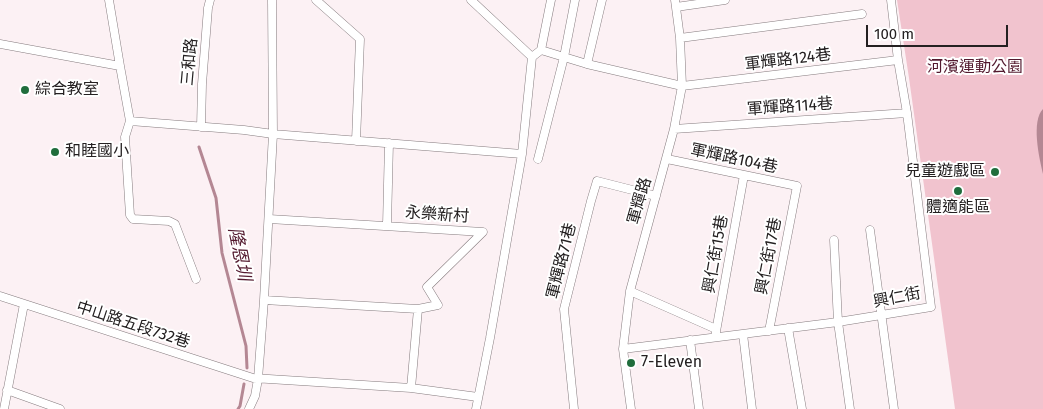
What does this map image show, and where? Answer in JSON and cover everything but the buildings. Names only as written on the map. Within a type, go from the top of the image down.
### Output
[{"type":"street","points":[[109,0],[130,121],[125,137],[130,215],[133,219],[169,221],[175,224],[196,279]]},
{"type":"street","name":"三和路","points":[[201,127],[202,84],[210,0]]},
{"type":"street","points":[[249,409],[255,396],[258,379],[264,300],[273,134],[272,0]]},
{"type":"street","points":[[316,0],[360,38],[356,141]]},
{"type":"street","points":[[471,0],[532,57]]},
{"type":"street","points":[[476,409],[522,154],[532,57],[541,50],[551,0]]},
{"type":"street","points":[[538,159],[564,57],[575,0]]},
{"type":"street","points":[[587,64],[602,0]]},
{"type":"street","points":[[675,4],[724,0]]},
{"type":"street","name":"興仁街","points":[[623,349],[690,340],[715,333],[743,334],[769,331],[881,316],[931,307],[891,0]]},
{"type":"street","name":"軍輝路","points":[[631,409],[623,349],[630,291],[667,159],[682,86],[680,38],[675,4]]},
{"type":"street","points":[[680,38],[862,14]]},
{"type":"street","points":[[0,44],[120,66]]},
{"type":"street","name":"軍輝路124巷","points":[[541,50],[587,64],[682,86],[898,60]]},
{"type":"street","name":"軍輝路114巷","points":[[674,129],[907,113]]},
{"type":"street","points":[[130,121],[522,154]]},
{"type":"street","points":[[387,225],[389,143]]},
{"type":"street","name":"軍輝路104巷","points":[[667,159],[796,186]]},
{"type":"street","name":"興仁街15巷","points":[[715,333],[744,175]]},
{"type":"street","name":"軍輝路71巷","points":[[574,409],[564,309],[597,181],[656,196]]},
{"type":"street","name":"興仁街17巷","points":[[769,331],[796,186]]},
{"type":"street","name":"永樂新村","points":[[264,300],[418,309],[438,305],[427,287],[483,232],[268,219]]},
{"type":"street","points":[[870,230],[894,409]]},
{"type":"street","points":[[834,240],[838,322],[850,409]]},
{"type":"street","points":[[630,291],[715,333]]},
{"type":"street","name":"中山路五段732巷","points":[[0,296],[258,379]]},
{"type":"street","points":[[4,409],[24,304]]},
{"type":"street","points":[[411,388],[418,309]]},
{"type":"street","points":[[788,328],[802,409]]},
{"type":"street","points":[[743,334],[752,409]]},
{"type":"street","points":[[690,340],[699,409]]},
{"type":"street","points":[[258,379],[411,388],[478,397]]},
{"type":"street","points":[[7,390],[60,409]]},
{"type":"green space","name":"河濱運動公園","points":[[897,0],[1043,0],[1043,409],[955,409]]},
{"type":"shaded area","points":[[1043,109],[1043,174],[1038,150],[1037,122]]},
{"type":"waterway","name":"隆恩圳","points":[[199,147],[216,198],[222,253],[246,346],[247,368]]},
{"type":"waterway","name":"隆恩圳","points":[[238,409],[244,384]]},
{"type":"place","name":"綜合教室","points":[[25,90]]},
{"type":"place","name":"和睦國小","points":[[55,152]]},
{"type":"place","name":"兒童遊戲區","points":[[995,172]]},
{"type":"place","name":"體適能區","points":[[958,191]]},
{"type":"place","name":"7-Eleven","points":[[631,363]]}]
